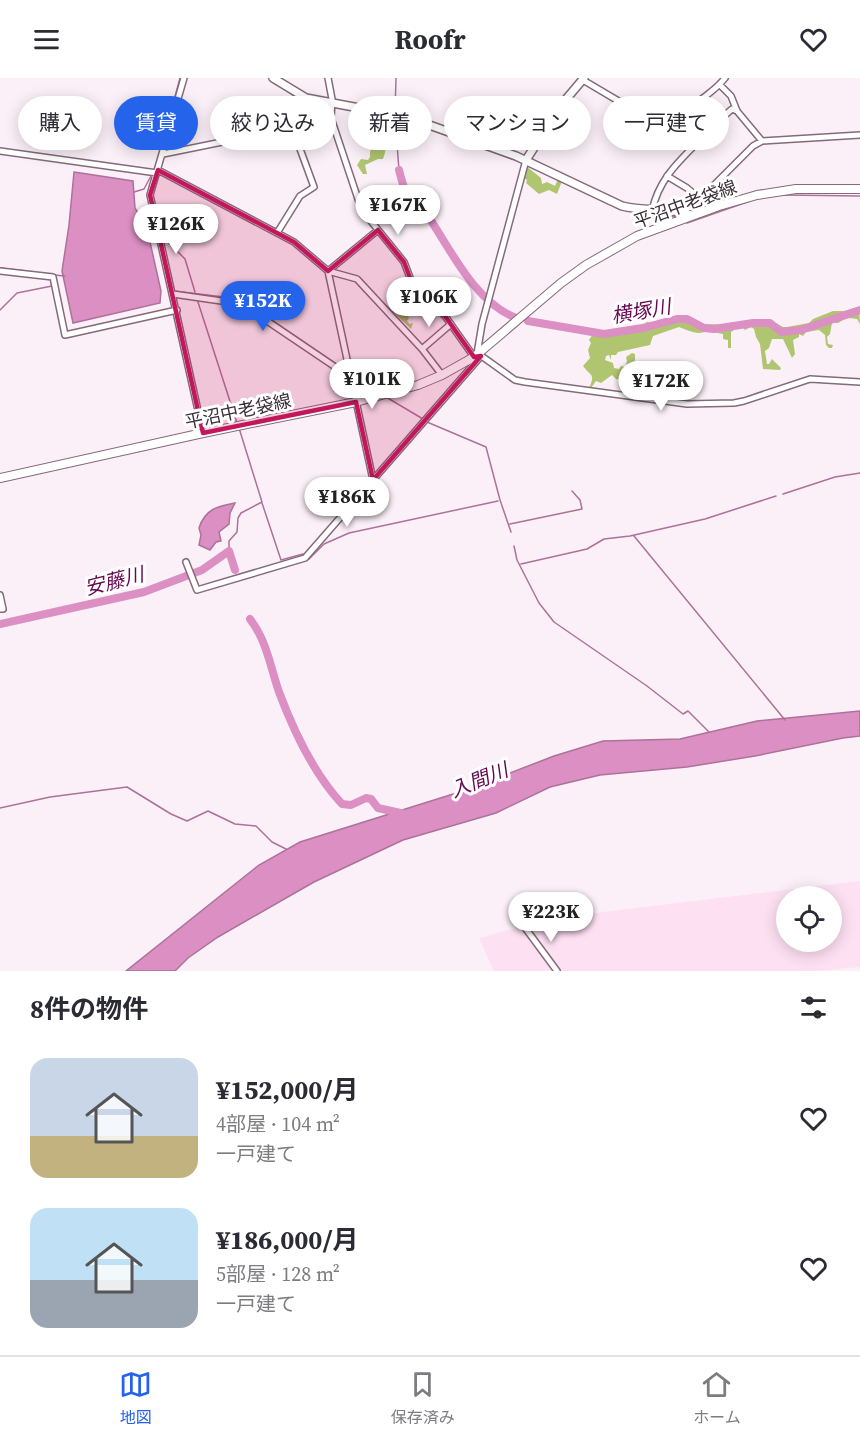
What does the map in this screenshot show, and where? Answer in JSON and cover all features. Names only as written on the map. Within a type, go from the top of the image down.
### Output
[{"type":"main road","name":"平沼中老袋線","points":[[0,478],[356,402],[418,385],[478,356],[561,283],[586,265],[637,236],[692,215],[776,191],[860,189]]},
{"type":"street","points":[[184,78],[150,195],[204,433]]},
{"type":"street","points":[[273,78],[303,96]]},
{"type":"street","points":[[328,78],[331,96]]},
{"type":"street","points":[[186,562],[197,590],[305,558],[478,356],[482,324],[526,160],[562,104],[584,79],[663,130],[669,129],[684,113],[720,85],[725,78]]},
{"type":"street","points":[[720,85],[730,96],[737,111],[762,141]]},
{"type":"street","points":[[336,105],[407,117],[526,160],[615,204],[692,215]]},
{"type":"street","points":[[652,211],[658,193],[674,165],[732,109],[737,111]]},
{"type":"street","points":[[336,133],[360,205],[404,261],[414,288],[420,296],[439,310],[478,356],[515,380],[687,404],[744,401],[810,379],[860,382]]},
{"type":"street","points":[[683,212],[744,153],[762,141],[860,135]]},
{"type":"street","points":[[163,154],[210,144]]},
{"type":"street","points":[[278,233],[300,196],[314,187],[300,150]]},
{"type":"street","points":[[0,151],[157,171],[294,242],[328,271],[357,279],[422,349],[442,375]]},
{"type":"street","points":[[667,176],[699,198]]},
{"type":"street","points":[[328,271],[378,230]]},
{"type":"street","points":[[0,271],[53,277],[65,335],[177,310]]},
{"type":"street","points":[[328,271],[373,480]]},
{"type":"street","points":[[173,294],[242,304],[350,377]]},
{"type":"street","points":[[422,349],[451,324]]},
{"type":"street","points":[[0,595],[3,609],[0,609]]},
{"type":"street","points":[[525,928],[557,971]]},
{"type":"highlighted area","points":[[158,170],[294,242],[328,271],[378,230],[404,262],[414,288],[445,316],[474,357],[481,356],[373,480],[356,402],[203,433],[150,195]]},
{"type":"shaded area","points":[[74,172],[133,181],[135,208],[148,233],[161,291],[160,303],[73,323],[62,271]]},
{"type":"shaded area","points":[[235,503],[230,513],[229,524],[219,532],[221,541],[216,542],[210,550],[199,545],[201,535],[199,528],[205,516],[218,507]]},
{"type":"shaded area","points":[[860,711],[860,736],[687,767],[600,775],[550,787],[496,813],[403,840],[314,882],[218,937],[188,958],[175,971],[126,971],[259,865],[300,842],[466,790],[554,756],[603,741],[680,739],[757,721]]},
{"type":"shaded area","points":[[860,881],[860,967],[819,971],[494,971],[479,938],[527,925],[603,912],[776,891],[776,952],[842,952],[842,886],[819,886]]},
{"type":"green space","points":[[386,150],[383,159],[365,165],[367,174],[363,174],[357,165],[361,159],[368,160],[370,151]]},
{"type":"green space","points":[[526,166],[541,178],[542,184],[547,182],[555,186],[558,179],[562,181],[557,194],[549,190],[539,194],[526,183],[527,180],[524,178]]},
{"type":"green space","points":[[407,288],[418,297],[411,302],[405,312],[409,318],[407,321],[410,324],[413,323],[411,329],[392,311],[393,300],[400,297]]},
{"type":"green space","points":[[859,307],[860,324],[857,319],[850,318],[832,323],[830,334],[827,337],[828,344],[833,345],[832,348],[826,345],[825,335],[819,330],[806,332],[803,336],[799,334],[799,337],[793,340],[795,354],[792,358],[783,339],[772,339],[769,348],[765,351],[767,364],[772,359],[781,368],[780,370],[763,369],[760,344],[751,327],[745,330],[737,328],[731,332],[731,348],[728,348],[728,340],[723,339],[723,334],[706,331],[696,333],[679,327],[653,336],[650,345],[618,352],[616,355],[611,355],[611,360],[609,355],[606,356],[605,360],[613,363],[614,368],[619,369],[621,366],[625,367],[626,357],[632,353],[635,354],[635,366],[629,371],[623,370],[632,378],[631,381],[616,379],[612,375],[601,383],[596,381],[589,388],[592,377],[583,366],[590,358],[588,350],[591,343],[589,340],[594,332],[597,334],[632,328],[647,322],[654,323],[662,320],[668,322],[670,317],[724,327],[732,322],[749,322],[752,319],[787,327],[809,323],[833,311]]},
{"type":"waterway","points":[[175,96],[180,78]]},
{"type":"waterway","points":[[395,96],[396,78]]},
{"type":"waterway","points":[[279,85],[294,96]]},
{"type":"waterway","points":[[336,107],[348,109]]},
{"type":"waterway","points":[[432,130],[521,162]]},
{"type":"waterway","points":[[397,150],[399,170]]},
{"type":"waterway","name":"横塚川","points":[[399,170],[407,193],[424,211],[475,287],[501,310],[516,318]]},
{"type":"waterway","points":[[134,192],[144,189],[152,174]]},
{"type":"waterway","points":[[784,195],[860,196]]},
{"type":"waterway","points":[[687,223],[750,201]]},
{"type":"waterway","points":[[623,210],[677,217]]},
{"type":"waterway","points":[[147,233],[157,235]]},
{"type":"waterway","points":[[162,236],[185,259],[195,292]]},
{"type":"waterway","points":[[0,268],[26,271]]},
{"type":"waterway","points":[[54,275],[65,276]]},
{"type":"waterway","points":[[0,310],[17,293],[52,286],[50,278]]},
{"type":"waterway","points":[[173,291],[241,299],[347,371]]},
{"type":"waterway","points":[[197,299],[237,423]]},
{"type":"waterway","name":"横塚川","points":[[528,321],[604,334],[643,328],[677,319],[687,319],[704,328],[714,329],[753,323],[770,323],[781,332],[801,330],[860,310]]},
{"type":"waterway","points":[[353,375],[379,393]]},
{"type":"waterway","points":[[386,397],[423,419]]},
{"type":"waterway","points":[[427,422],[486,447],[511,532]]},
{"type":"waterway","points":[[229,551],[229,541],[237,532],[238,518],[241,513],[262,502],[239,428]]},
{"type":"waterway","points":[[783,494],[835,477],[860,473]]},
{"type":"waterway","points":[[510,524],[582,509],[580,500],[572,491]]},
{"type":"waterway","points":[[521,564],[587,549],[604,539],[630,536],[705,519],[776,496]]},
{"type":"waterway","points":[[309,559],[324,544],[349,533],[498,501]]},
{"type":"waterway","points":[[262,503],[281,560],[303,554],[305,556]]},
{"type":"waterway","points":[[634,536],[785,720]]},
{"type":"waterway","points":[[514,546],[517,560],[539,603],[554,622],[647,686],[683,714],[688,711],[709,732]]},
{"type":"waterway","name":"安藤川","points":[[0,624],[144,592],[202,570],[229,551],[235,570]]},
{"type":"waterway","points":[[250,619],[264,645],[279,692],[298,737],[313,765],[332,792],[342,804],[351,805],[366,798],[371,799],[378,808],[405,814]]},
{"type":"waterway","points":[[0,808],[50,797],[127,787],[187,821],[208,811],[235,824],[256,826],[272,842],[286,849]]},
{"type":"water label","name":"入間川","points":[[479,780]]}]
